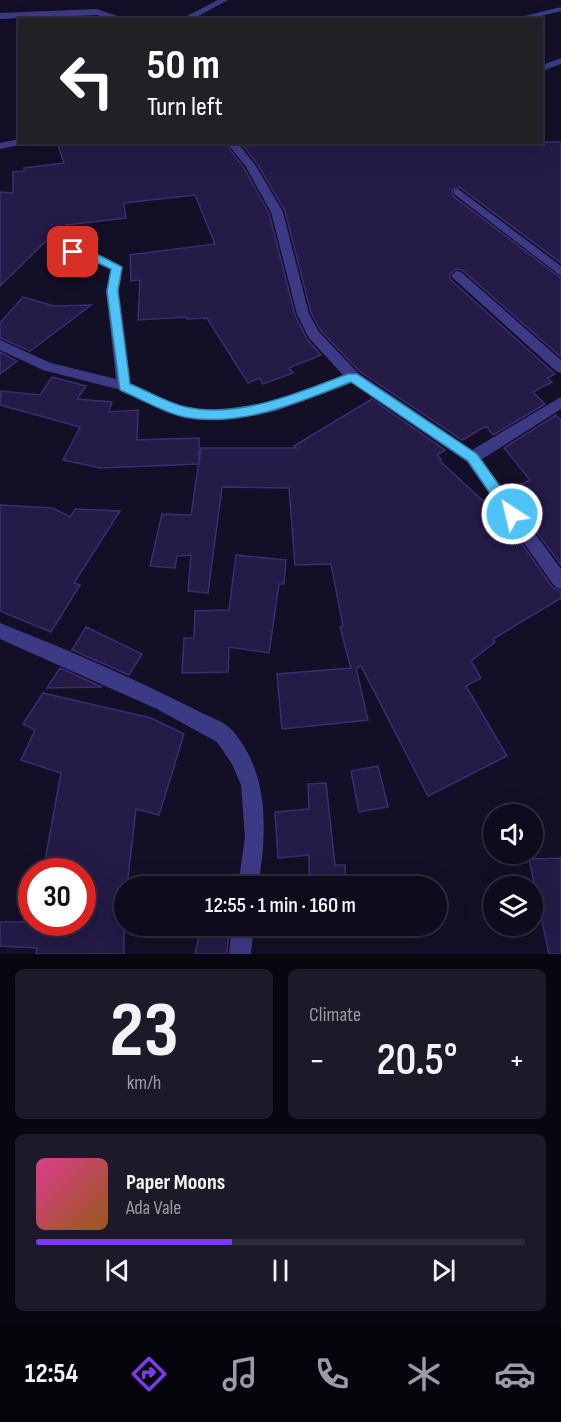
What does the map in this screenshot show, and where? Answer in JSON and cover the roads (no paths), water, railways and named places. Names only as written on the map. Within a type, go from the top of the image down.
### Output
[{"type":"street","points":[[187,18],[224,0]]},
{"type":"street","points":[[521,18],[561,9]]},
{"type":"street","points":[[0,16],[97,12],[118,18]]},
{"type":"street","points":[[543,68],[561,61]]},
{"type":"street","points":[[0,146],[18,142]]},
{"type":"street","points":[[235,144],[251,166],[278,212],[303,315],[315,335],[352,377],[472,458],[561,582]]},
{"type":"street","points":[[458,192],[561,272]]},
{"type":"street","points":[[57,250],[89,254],[117,267],[112,291],[124,387]]},
{"type":"street","points":[[457,275],[561,368]]},
{"type":"street","points":[[0,345],[48,367],[124,387],[185,412],[221,414],[273,407],[352,377]]},
{"type":"street","points":[[472,458],[561,402]]},
{"type":"street","points":[[0,631],[163,703],[224,735],[239,757],[250,785],[255,837],[249,876]]},
{"type":"street","points":[[240,954],[242,936]]}]
